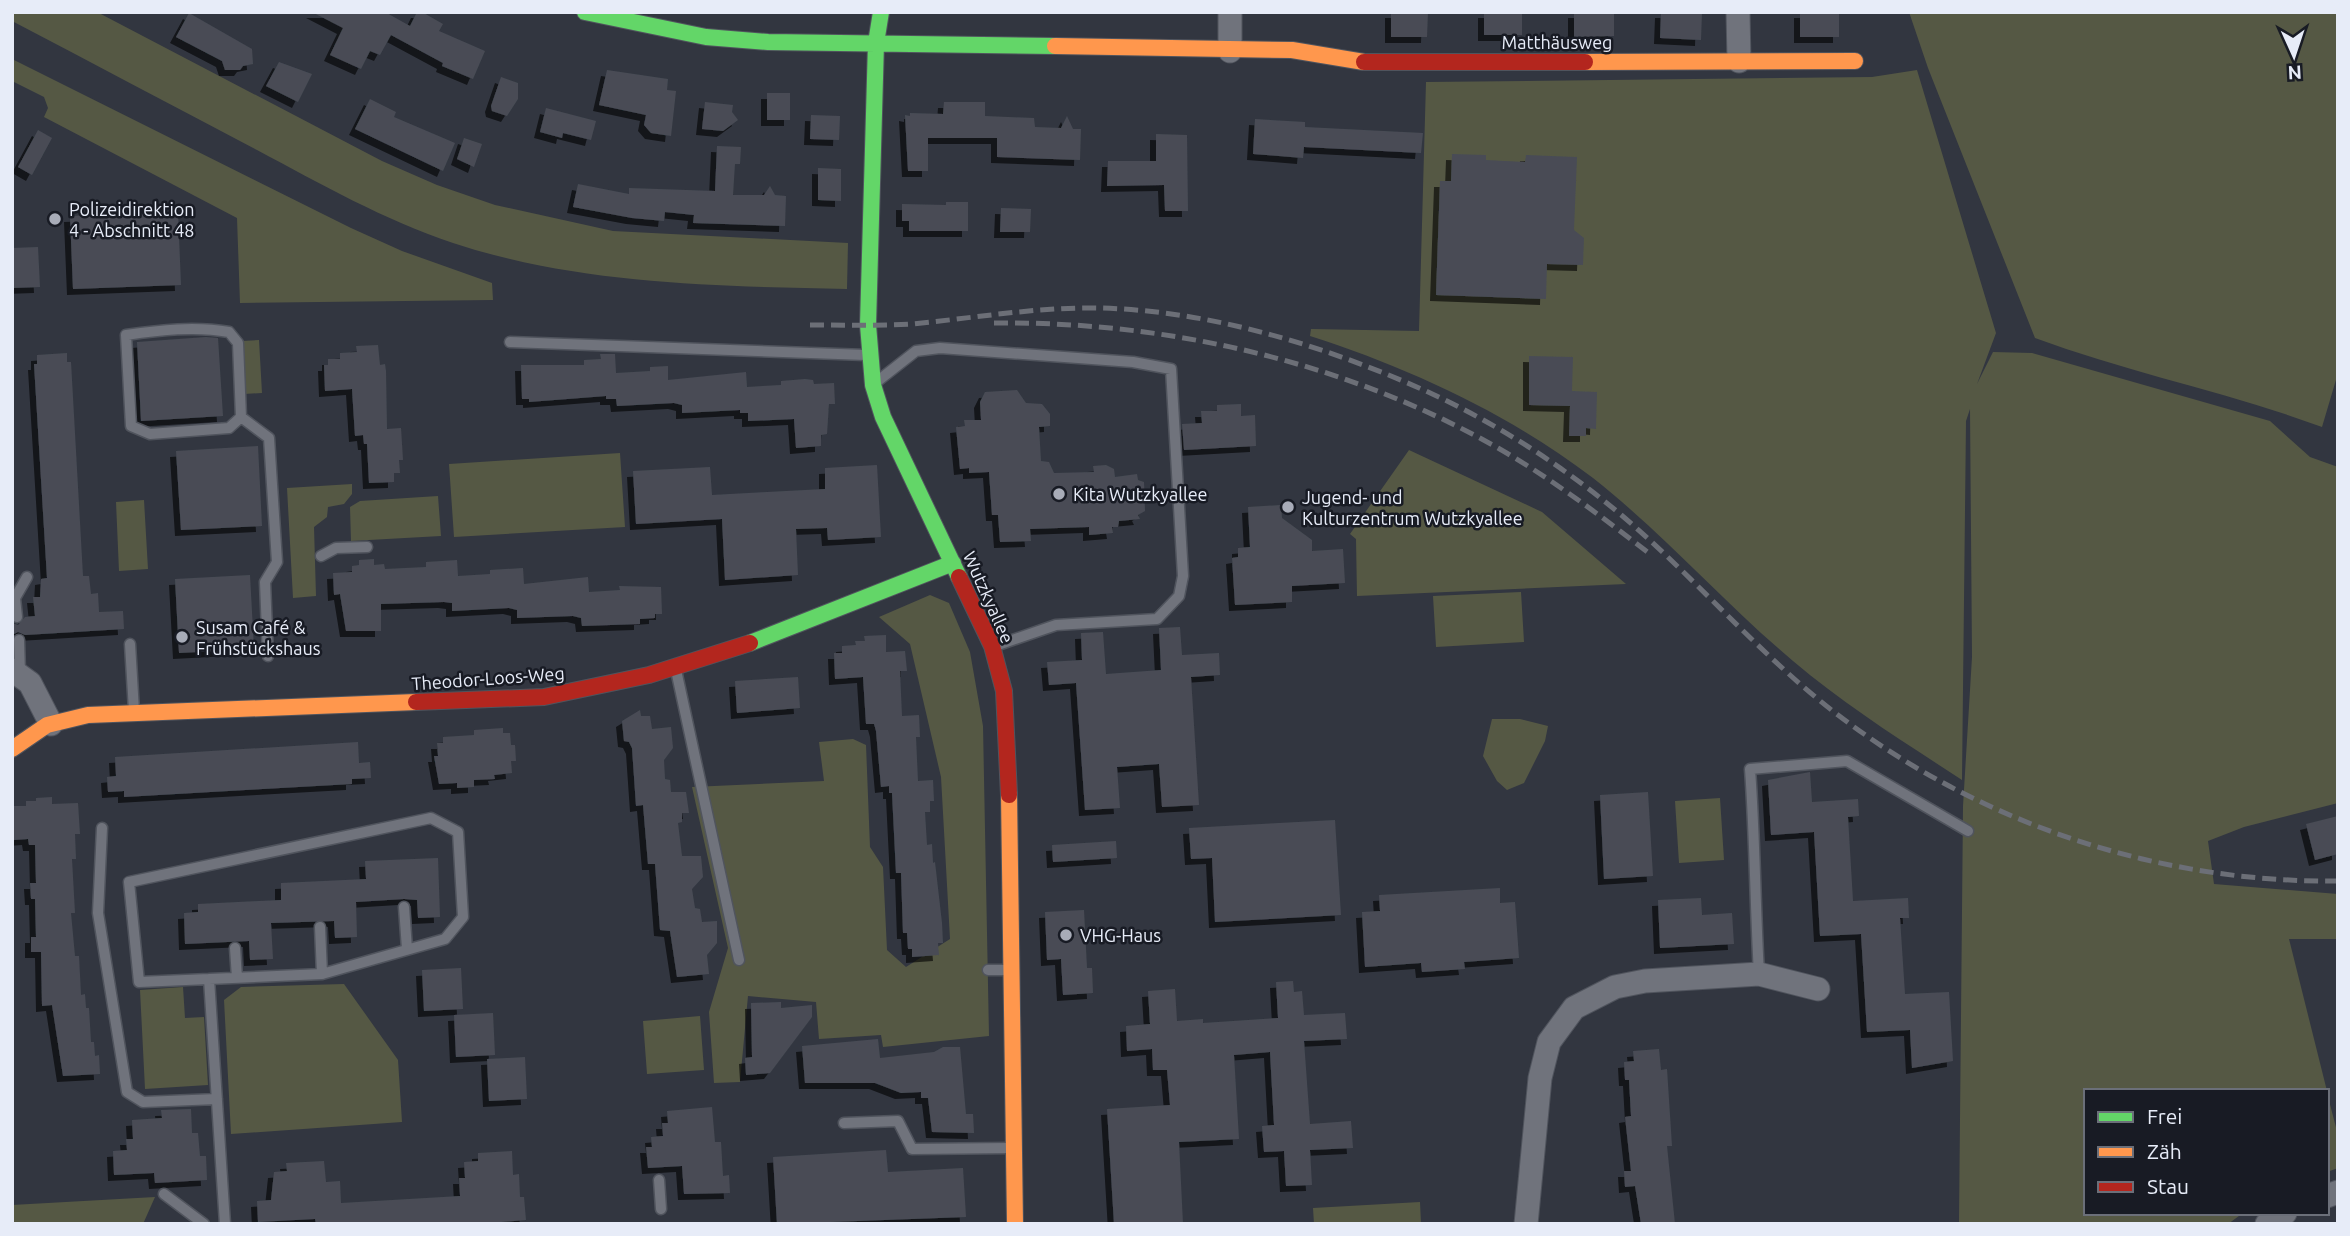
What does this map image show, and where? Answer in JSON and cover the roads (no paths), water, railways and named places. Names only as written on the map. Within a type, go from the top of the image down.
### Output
[{"type":"street","name":"Matthäusweg","points":[[586,12],[706,37],[768,42],[1293,50],[1374,63],[1855,61]]},
{"type":"street","name":"Wutzkyallee","points":[[881,12],[876,43],[868,281],[869,355],[873,385],[883,417],[992,646],[1004,691],[1008,725],[1015,1224]]},
{"type":"street","points":[[1230,12],[1230,51]]},
{"type":"street","points":[[1738,12],[1739,61]]},
{"type":"street","name":"Theodor-Loos-Weg","points":[[12,749],[32,733],[74,717],[544,697],[611,685],[675,667],[953,563]]},
{"type":"street","points":[[16,672],[39,697],[51,724]]},
{"type":"street","points":[[1526,1224],[1539,1078],[1549,1042],[1574,1008],[1615,987],[1645,981],[1759,974],[1818,989]]},
{"type":"lane","points":[[162,330],[229,332],[238,343],[241,417],[229,428],[150,434],[131,426],[126,335],[162,330]]},
{"type":"lane","points":[[510,342],[869,355]]},
{"type":"lane","points":[[873,385],[916,351],[940,348],[1133,362],[1171,369],[1183,576],[1179,596],[1157,619],[1056,625],[992,646]]},
{"type":"lane","points":[[241,417],[270,438],[276,562],[265,582],[268,656]]},
{"type":"lane","points":[[321,556],[336,548],[367,547]]},
{"type":"lane","points":[[18,617],[15,598],[27,577]]},
{"type":"lane","points":[[16,672],[19,640]]},
{"type":"lane","points":[[130,644],[134,713]]},
{"type":"lane","points":[[675,667],[739,960]]},
{"type":"lane","points":[[1759,974],[1754,882],[1757,861],[1750,769],[1847,761],[1968,831]]},
{"type":"lane","points":[[431,818],[458,832],[463,918],[445,939],[323,974],[139,982],[129,882],[431,818]]},
{"type":"lane","points":[[102,828],[99,913],[127,1092],[143,1102],[217,1099]]},
{"type":"lane","points":[[404,907],[407,949]]},
{"type":"lane","points":[[320,927],[323,974]]},
{"type":"lane","points":[[235,948],[237,978]]},
{"type":"lane","points":[[988,970],[1012,970]]},
{"type":"lane","points":[[209,979],[225,1224]]},
{"type":"lane","points":[[844,1123],[898,1121],[912,1149],[1014,1148]]},
{"type":"lane","points":[[659,1180],[661,1209]]},
{"type":"lane","points":[[164,1194],[204,1224]]},
{"type":"railway","points":[[810,325],[912,324],[1075,308],[1137,310],[1215,321],[1254,330],[1367,366],[1463,409],[1520,441],[1574,478],[1653,543],[1810,693],[1893,754],[1951,787],[2012,816],[2074,840],[2139,858],[2204,871],[2271,879],[2338,881]]},
{"type":"railway","points":[[994,323],[1059,324],[1190,339],[1254,352],[1318,370],[1380,392],[1440,418],[1498,448],[1576,498],[1650,554]]},
{"type":"place","name":"Polizeidirektion 4 - Abschnitt 48","points":[[55,219]]},
{"type":"place","name":"Kita Wutzkyallee","points":[[1059,494]]},
{"type":"place","name":"Jugend- und Kulturzentrum Wutzkyallee","points":[[1288,507]]},
{"type":"place","name":"Susam Café & Frühstückshaus","points":[[182,637]]},
{"type":"place","name":"VHG-Haus","points":[[1066,935]]}]
